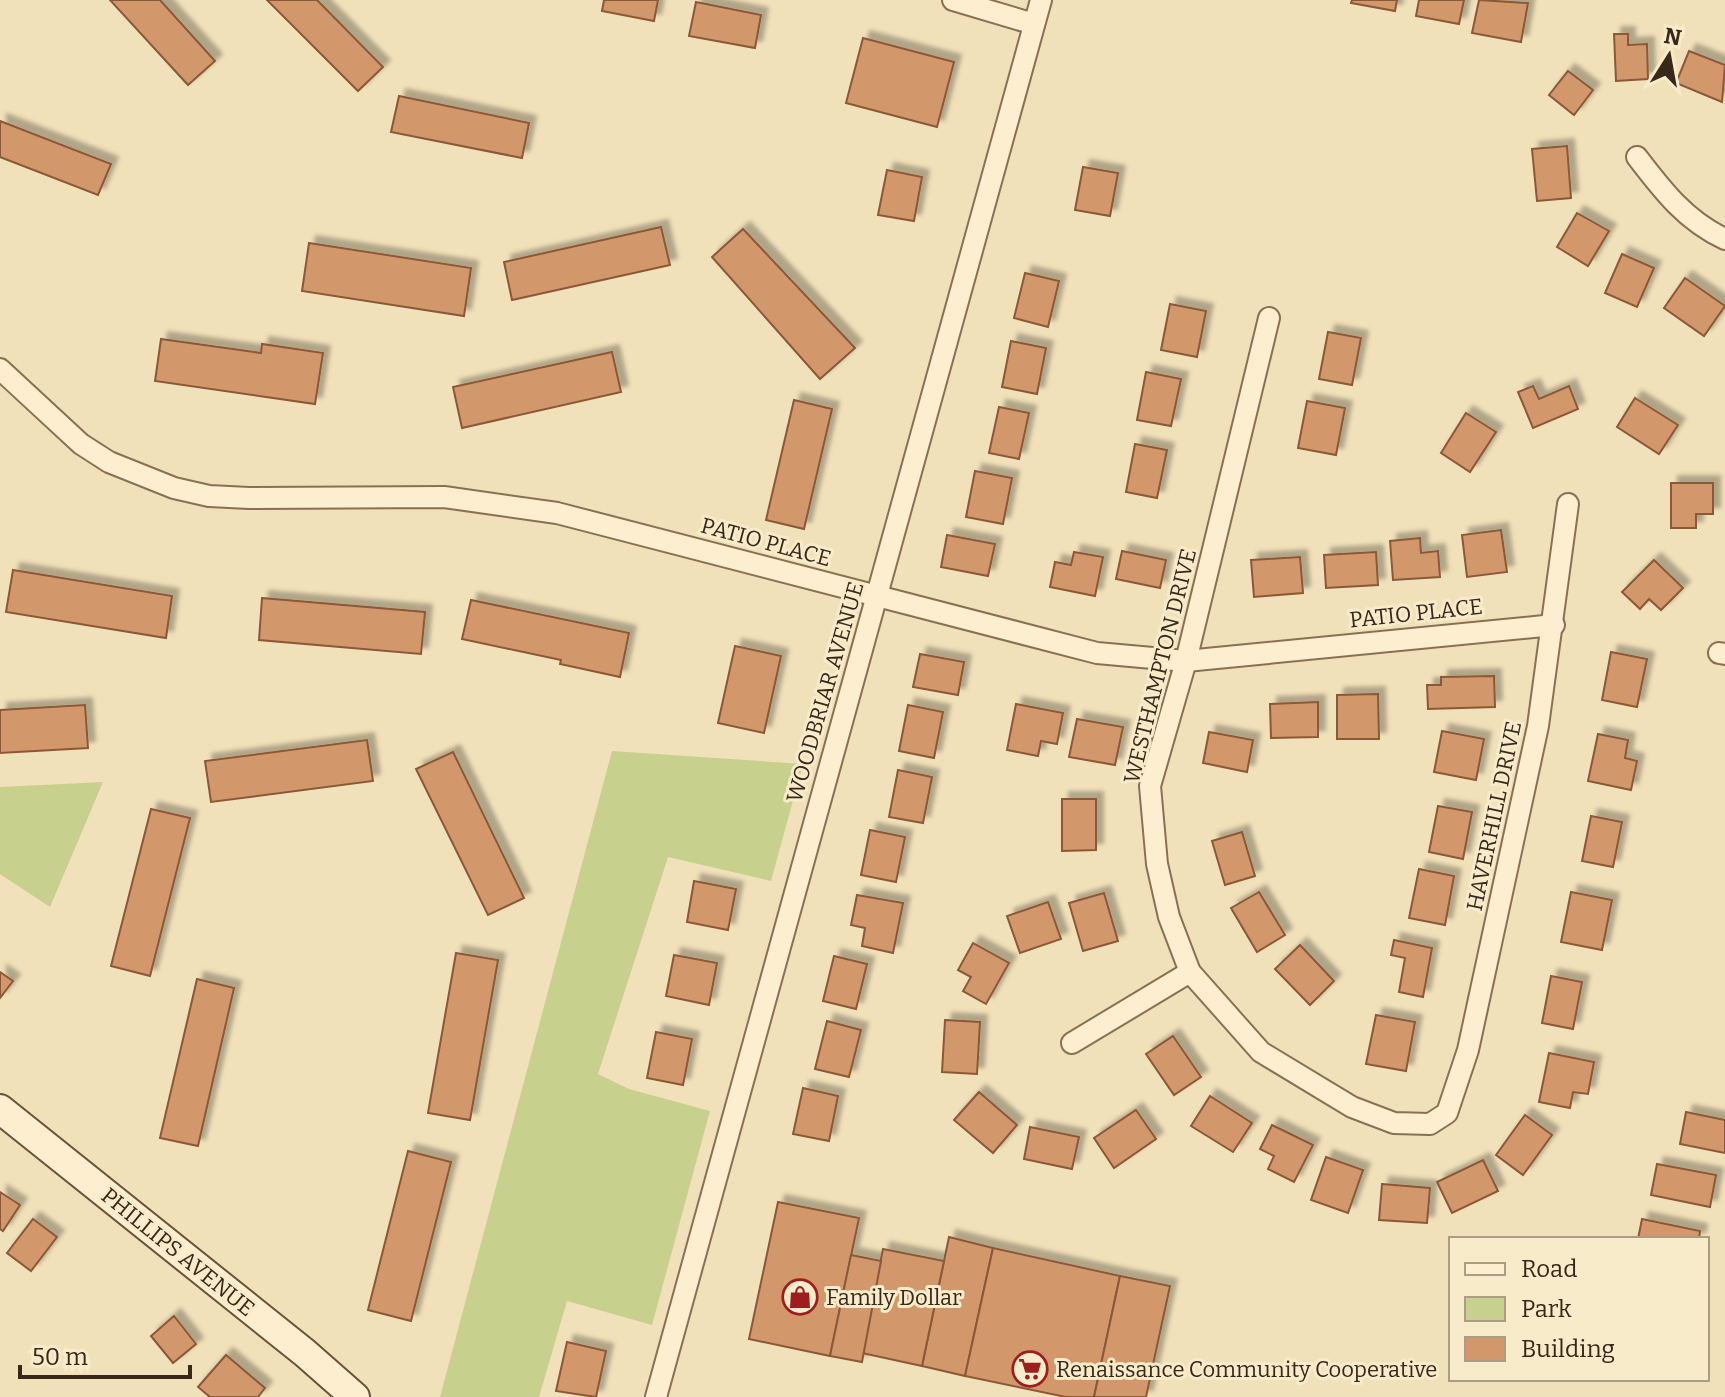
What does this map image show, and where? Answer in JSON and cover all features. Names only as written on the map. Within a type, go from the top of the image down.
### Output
[{"type":"street","points":[[953,0],[1034,24]]},
{"type":"street","name":"WOODBRIAR AVENUE","points":[[656,1397],[1041,0]]},
{"type":"street","points":[[1637,157],[1667,196],[1699,227],[1725,239]]},
{"type":"street","name":"WESTHAMPTON DRIVE","points":[[1269,318],[1186,661],[1150,786],[1160,878],[1169,917],[1190,972],[1261,1052],[1352,1107],[1394,1123],[1430,1124]]},
{"type":"street","name":"PATIO PLACE","points":[[0,369],[81,444],[109,462],[174,488],[209,496],[249,498],[385,496],[493,502],[557,513],[1062,647],[1186,661],[1554,625]]},
{"type":"street","name":"HAVERHILL DRIVE","points":[[1430,1124],[1447,1113],[1468,1050],[1538,726],[1568,504]]},
{"type":"street","points":[[1072,1043],[1190,972]]},
{"type":"street","name":"PHILLIPS AVENUE","points":[[0,1109],[305,1353],[355,1397]]},
{"type":"green space","points":[[612,751],[803,764],[771,881],[668,857],[598,1074],[629,1089],[710,1111],[652,1325],[567,1301],[539,1397],[440,1397]]},
{"type":"green space","points":[[103,782],[50,907],[0,874],[0,787]]},
{"type":"building","points":[[110,0],[160,0],[215,61],[188,85]]},
{"type":"building","points":[[267,0],[317,0],[383,67],[358,91]]},
{"type":"building","points":[[604,0],[658,0],[654,21],[602,11]]},
{"type":"building","points":[[1352,0],[1397,0],[1395,11],[1351,3]]},
{"type":"building","points":[[1419,0],[1464,0],[1459,24],[1416,16]]},
{"type":"building","points":[[1479,0],[1528,3],[1521,42],[1472,33]]},
{"type":"building","points":[[696,2],[761,15],[755,48],[689,36]]},
{"type":"building","points":[[1614,34],[1628,34],[1628,45],[1647,44],[1648,79],[1616,81]]},
{"type":"building","points":[[863,38],[954,62],[937,127],[846,103]]},
{"type":"building","points":[[1689,51],[1725,65],[1722,102],[1676,83]]},
{"type":"building","points":[[1568,71],[1593,90],[1574,115],[1549,95]]},
{"type":"building","points":[[399,96],[529,123],[522,158],[391,132]]},
{"type":"building","points":[[0,121],[111,164],[98,195],[0,157]]},
{"type":"building","points":[[1567,146],[1571,198],[1537,201],[1532,149]]},
{"type":"building","points":[[1083,167],[1118,173],[1110,216],[1075,210]]},
{"type":"building","points":[[887,170],[922,177],[914,221],[878,215]]},
{"type":"building","points":[[1577,213],[1609,231],[1588,266],[1557,247]]},
{"type":"building","points":[[661,227],[670,265],[512,300],[504,262]]},
{"type":"building","points":[[743,229],[855,348],[820,379],[712,257]]},
{"type":"building","points":[[309,243],[471,268],[464,316],[302,291]]},
{"type":"building","points":[[1622,254],[1654,268],[1637,307],[1605,293]]},
{"type":"building","points":[[1025,273],[1059,281],[1048,327],[1014,318]]},
{"type":"building","points":[[1685,278],[1725,306],[1704,336],[1664,308]]},
{"type":"building","points":[[1170,304],[1206,311],[1197,357],[1161,350]]},
{"type":"building","points":[[1328,332],[1361,338],[1352,385],[1319,379]]},
{"type":"building","points":[[161,339],[261,353],[262,344],[323,353],[315,404],[155,381]]},
{"type":"building","points":[[1011,341],[1046,348],[1037,394],[1002,387]]},
{"type":"building","points":[[612,352],[621,392],[462,428],[453,387]]},
{"type":"building","points":[[1146,372],[1181,379],[1171,426],[1137,420]]},
{"type":"building","points":[[1533,386],[1539,399],[1569,386],[1578,409],[1533,428],[1518,392]]},
{"type":"building","points":[[1635,398],[1678,425],[1659,454],[1617,427]]},
{"type":"building","points":[[794,400],[832,409],[804,529],[766,520]]},
{"type":"building","points":[[1307,401],[1345,408],[1336,455],[1298,448]]},
{"type":"building","points":[[999,407],[1029,413],[1019,459],[989,453]]},
{"type":"building","points":[[1466,413],[1496,432],[1470,472],[1441,453]]},
{"type":"building","points":[[1135,444],[1167,450],[1157,498],[1126,492]]},
{"type":"building","points":[[975,471],[1012,478],[1003,524],[966,517]]},
{"type":"building","points":[[1671,483],[1713,483],[1713,514],[1696,514],[1696,528],[1671,528]]},
{"type":"building","points":[[1501,530],[1507,572],[1467,577],[1462,535]]},
{"type":"building","points":[[947,535],[995,544],[988,576],[941,567]]},
{"type":"building","points":[[1420,538],[1421,553],[1438,551],[1440,577],[1393,580],[1390,541]]},
{"type":"building","points":[[1122,551],[1166,560],[1160,588],[1116,579]]},
{"type":"building","points":[[1074,552],[1103,557],[1095,596],[1050,587],[1055,562],[1071,565]]},
{"type":"building","points":[[1376,552],[1378,585],[1326,588],[1324,555]]},
{"type":"building","points":[[1300,557],[1303,593],[1254,597],[1251,560]]},
{"type":"building","points":[[1654,560],[1683,588],[1661,610],[1649,599],[1640,609],[1622,592]]},
{"type":"building","points":[[13,570],[172,596],[166,638],[6,612]]},
{"type":"building","points":[[262,598],[425,612],[421,654],[259,640]]},
{"type":"building","points":[[471,600],[629,633],[620,677],[560,664],[561,660],[462,639]]},
{"type":"building","points":[[735,646],[781,656],[764,733],[718,723]]},
{"type":"building","points":[[1611,652],[1647,659],[1637,707],[1602,700]]},
{"type":"building","points":[[920,654],[964,662],[958,695],[913,687]]},
{"type":"building","points":[[1494,676],[1495,707],[1428,709],[1427,685],[1441,685],[1441,677]]},
{"type":"building","points":[[1378,694],[1379,739],[1337,739],[1337,695]]},
{"type":"building","points":[[1318,702],[1318,737],[1271,738],[1270,704]]},
{"type":"building","points":[[1016,704],[1063,713],[1057,744],[1041,741],[1038,756],[1007,750]]},
{"type":"building","points":[[85,705],[88,748],[0,753],[0,710]]},
{"type":"building","points":[[908,705],[943,712],[934,758],[899,751]]},
{"type":"building","points":[[1077,719],[1123,727],[1115,765],[1069,757]]},
{"type":"building","points":[[1442,731],[1484,739],[1476,780],[1434,772]]},
{"type":"building","points":[[1209,732],[1253,740],[1247,772],[1203,763]]},
{"type":"building","points":[[1598,734],[1628,740],[1625,758],[1637,761],[1631,790],[1588,781]]},
{"type":"building","points":[[367,740],[373,781],[211,802],[205,761]]},
{"type":"building","points":[[453,752],[524,898],[488,915],[416,769]]},
{"type":"building","points":[[898,770],[932,777],[923,823],[889,817]]},
{"type":"building","points":[[1062,799],[1096,799],[1096,850],[1062,851]]},
{"type":"building","points":[[1438,806],[1472,812],[1463,859],[1429,852]]},
{"type":"building","points":[[151,809],[190,818],[150,976],[111,966]]},
{"type":"building","points":[[1591,816],[1622,822],[1613,867],[1582,861]]},
{"type":"building","points":[[870,830],[905,837],[896,882],[861,875]]},
{"type":"building","points":[[1242,832],[1255,876],[1225,885],[1212,841]]},
{"type":"building","points":[[1419,869],[1454,876],[1445,925],[1409,918]]},
{"type":"building","points":[[694,881],[736,889],[728,930],[687,922]]},
{"type":"building","points":[[1259,892],[1285,935],[1257,952],[1231,908]]},
{"type":"building","points":[[1571,892],[1612,900],[1602,950],[1561,942]]},
{"type":"building","points":[[1104,893],[1118,941],[1083,951],[1069,903]]},
{"type":"building","points":[[857,895],[903,903],[893,953],[862,946],[865,928],[851,925]]},
{"type":"building","points":[[1048,902],[1061,939],[1020,953],[1007,916]]},
{"type":"building","points":[[1394,940],[1432,948],[1423,997],[1399,992],[1405,958],[1391,955]]},
{"type":"building","points":[[973,943],[1009,963],[986,1004],[963,991],[971,977],[958,970]]},
{"type":"building","points":[[1300,945],[1334,981],[1310,1005],[1275,969]]},
{"type":"building","points":[[456,953],[498,960],[470,1120],[428,1113]]},
{"type":"building","points":[[674,955],[717,963],[709,1005],[666,996]]},
{"type":"building","points":[[834,956],[867,964],[856,1009],[823,1001]]},
{"type":"building","points":[[0,972],[13,981],[0,998]]},
{"type":"building","points":[[1551,976],[1582,982],[1573,1029],[1542,1023]]},
{"type":"building","points":[[197,979],[234,988],[198,1146],[160,1138]]},
{"type":"building","points":[[1376,1015],[1415,1022],[1406,1071],[1366,1064]]},
{"type":"building","points":[[945,1020],[980,1022],[977,1074],[942,1072]]},
{"type":"building","points":[[827,1021],[861,1030],[849,1077],[815,1069]]},
{"type":"building","points":[[656,1032],[692,1039],[683,1085],[647,1078]]},
{"type":"building","points":[[1173,1036],[1201,1077],[1174,1095],[1146,1054]]},
{"type":"building","points":[[1549,1053],[1594,1062],[1588,1094],[1573,1092],[1570,1108],[1539,1102]]},
{"type":"building","points":[[803,1088],[838,1096],[829,1141],[793,1134]]},
{"type":"building","points":[[979,1092],[1017,1125],[993,1153],[954,1120]]},
{"type":"building","points":[[1210,1096],[1252,1123],[1233,1152],[1191,1126]]},
{"type":"building","points":[[1136,1110],[1156,1139],[1114,1168],[1094,1138]]},
{"type":"building","points":[[1686,1112],[1725,1120],[1725,1153],[1680,1144]]},
{"type":"building","points":[[1525,1115],[1552,1135],[1523,1175],[1496,1155]]},
{"type":"building","points":[[1272,1125],[1313,1145],[1294,1182],[1268,1169],[1274,1156],[1260,1149]]},
{"type":"building","points":[[1030,1127],[1079,1137],[1072,1169],[1024,1159]]},
{"type":"building","points":[[408,1151],[451,1162],[411,1321],[368,1310]]},
{"type":"building","points":[[1326,1157],[1363,1170],[1348,1213],[1311,1200]]},
{"type":"building","points":[[1483,1160],[1498,1191],[1452,1213],[1437,1182]]},
{"type":"building","points":[[1657,1164],[1716,1175],[1710,1207],[1651,1195]]},
{"type":"building","points":[[1382,1184],[1430,1188],[1427,1223],[1379,1220]]},
{"type":"building","points":[[0,1192],[20,1205],[3,1231],[0,1229]]},
{"type":"building","name":"Family Dollar","points":[[778,1202],[859,1218],[830,1356],[749,1339]]},
{"type":"building","points":[[33,1219],[57,1237],[31,1271],[7,1253]]},
{"type":"building","points":[[1642,1219],[1700,1231],[1699,1237],[1638,1237]]},
{"type":"building","points":[[949,1237],[993,1248],[965,1376],[922,1366]]},
{"type":"building","points":[[993,1248],[1120,1276],[1094,1397],[1066,1397],[965,1376]]},
{"type":"building","points":[[883,1249],[944,1261],[922,1366],[862,1353]]},
{"type":"building","points":[[851,1255],[881,1261],[862,1362],[830,1356]]},
{"type":"building","points":[[1120,1276],[1170,1286],[1146,1397],[1094,1397]]},
{"type":"building","points":[[174,1316],[196,1344],[173,1363],[151,1336]]},
{"type":"building","points":[[567,1342],[606,1351],[596,1397],[556,1391]]},
{"type":"building","points":[[226,1355],[265,1388],[258,1397],[210,1397],[198,1387]]},
{"type":"place","name":"Family Dollar","points":[[800,1297]]},
{"type":"place","name":"Renaissance Community Cooperative","points":[[1030,1369]]}]
